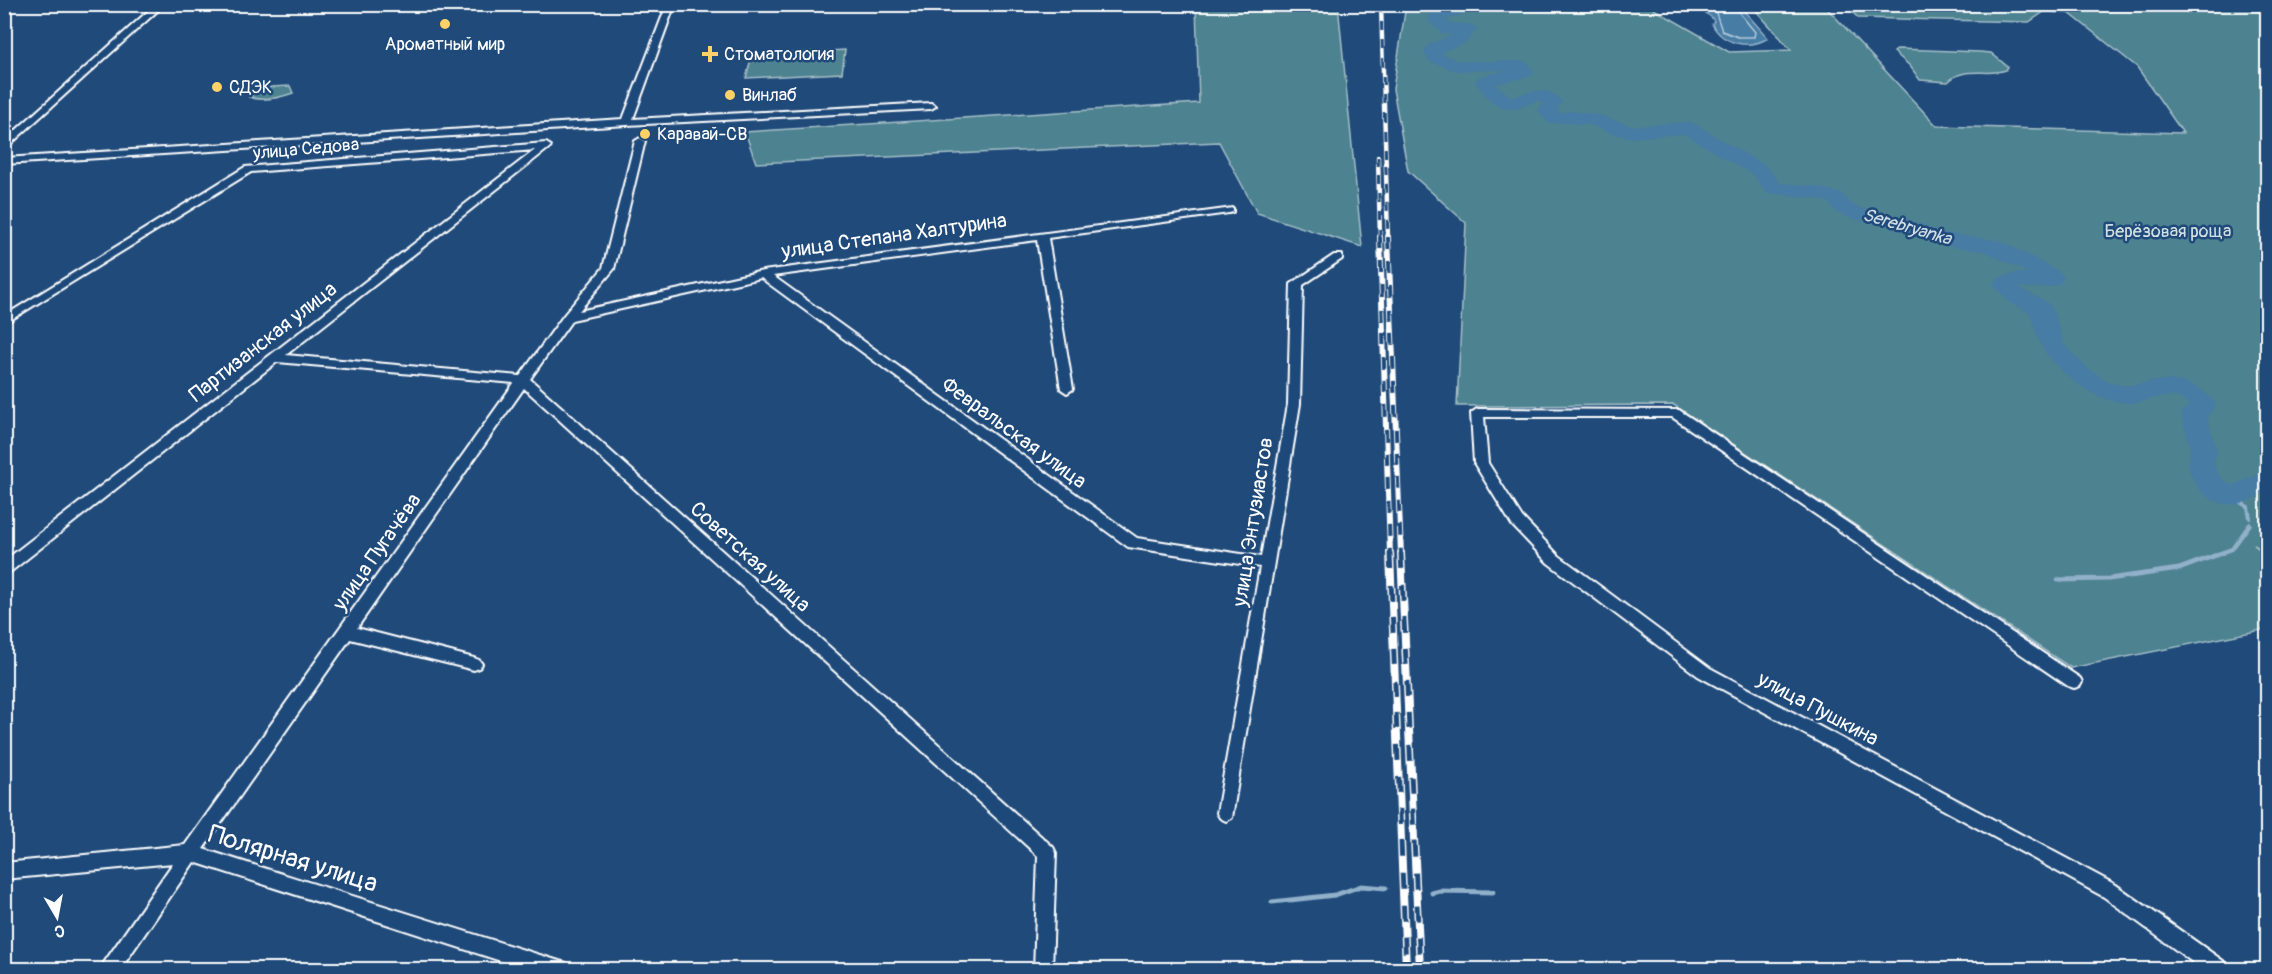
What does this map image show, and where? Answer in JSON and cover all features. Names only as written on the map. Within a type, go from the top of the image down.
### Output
[{"type":"street","points":[[4,147],[161,4]]},
{"type":"street","points":[[627,122],[671,4]]},
{"type":"street","points":[[4,161],[627,122],[931,106]]},
{"type":"street","name":"улица Пугачёва","points":[[108,969],[568,317],[608,269],[640,141]]},
{"type":"street","name":"улица Седова","points":[[4,321],[249,169],[546,146]]},
{"type":"street","name":"Партизанская улица","points":[[4,569],[546,146]]},
{"type":"street","name":"улица Степана Халтурина","points":[[568,317],[763,274],[1229,210]]},
{"type":"street","points":[[1042,235],[1067,389]]},
{"type":"street","name":"улица Энтузиастов","points":[[1226,813],[1294,404],[1297,284],[1338,257]]},
{"type":"street","name":"Февральская улица","points":[[763,274],[1132,543],[1268,563]]},
{"type":"street","points":[[275,358],[523,380]]},
{"type":"street","name":"Советская улица","points":[[523,380],[1047,853],[1043,969]]},
{"type":"street","name":"улица Пушкина","points":[[2074,682],[1675,413],[1477,413],[1482,463],[1516,520],[1553,559],[1704,672],[2110,891],[2219,969]]},
{"type":"street","points":[[347,632],[474,664]]},
{"type":"street","name":"Полярная улица","points":[[4,871],[190,853],[559,969]]},
{"type":"green space","points":[[1196,5],[1338,5],[1362,247],[1257,213],[1219,142],[756,163],[745,132],[1199,103]]},
{"type":"green space","name":"Берёзовая роща","points":[[1406,5],[1647,5],[1729,52],[1791,50],[1751,5],[1824,5],[1937,126],[2183,133],[2137,67],[2069,13],[2044,12],[2029,22],[1858,18],[1846,5],[2251,5],[2268,19],[2267,553],[2254,545],[2267,555],[2267,629],[2071,668],[1674,405],[1457,406],[1466,223],[1408,171],[1393,89]]},
{"type":"green space","points":[[1898,49],[1991,53],[2008,67],[1999,72],[1961,74],[1948,82],[1920,80],[1910,66],[1894,52]]},
{"type":"green space","points":[[845,50],[842,73],[746,78],[752,55]]},
{"type":"green space","points":[[290,86],[293,93],[265,99],[249,97],[271,87]]},
{"type":"water","points":[[1665,5],[1739,5],[1768,38],[1753,44],[1737,43],[1716,31],[1712,24],[1714,21],[1706,13],[1668,8]]},
{"type":"waterway","name":"Serebryanka","points":[[1456,4],[1466,8],[1436,17],[1436,21],[1448,30],[1469,29],[1455,42],[1435,48],[1433,52],[1435,57],[1456,66],[1520,65],[1525,72],[1484,81],[1492,92],[1503,100],[1512,104],[1533,96],[1543,96],[1553,102],[1547,111],[1556,119],[1572,117],[1599,121],[1613,128],[1632,132],[1688,128],[1760,171],[1774,189],[1814,192],[1835,198],[1845,209],[1860,215],[1893,220],[1934,238],[1993,246],[2053,278],[2041,281],[2017,280],[2004,284],[2017,297],[2040,309],[2055,349],[2093,384],[2108,391],[2131,395],[2156,389],[2174,388],[2194,395],[2203,405],[2194,414],[2204,452],[2201,461],[2203,471],[2213,487],[2231,496],[2240,496],[2257,484],[2268,487]]},
{"type":"waterway","points":[[2231,496],[2248,507],[2250,518]]},
{"type":"waterway","points":[[2218,554],[2232,549],[2250,524]]},
{"type":"waterway","points":[[2058,580],[2109,579],[2179,569],[2222,553]]},
{"type":"waterway","points":[[1272,902],[1335,895],[1361,886],[1386,888]]},
{"type":"waterway","points":[[1432,893],[1440,891],[1493,892]]},
{"type":"railway","points":[[1381,4],[1388,238]]},
{"type":"railway","points":[[1378,157],[1380,238]]},
{"type":"railway","points":[[1380,237],[1390,554]]},
{"type":"railway","points":[[1388,237],[1401,554]]},
{"type":"railway","points":[[1390,553],[1406,970]]},
{"type":"railway","points":[[1401,553],[1420,970]]},
{"type":"place","name":"Ароматный мир","points":[[445,24]]},
{"type":"place","name":"Стоматология","points":[[710,54]]},
{"type":"place","name":"СДЭК","points":[[217,87]]},
{"type":"place","name":"Винлаб","points":[[730,95]]},
{"type":"place","name":"Каравай-СВ","points":[[645,134]]}]
